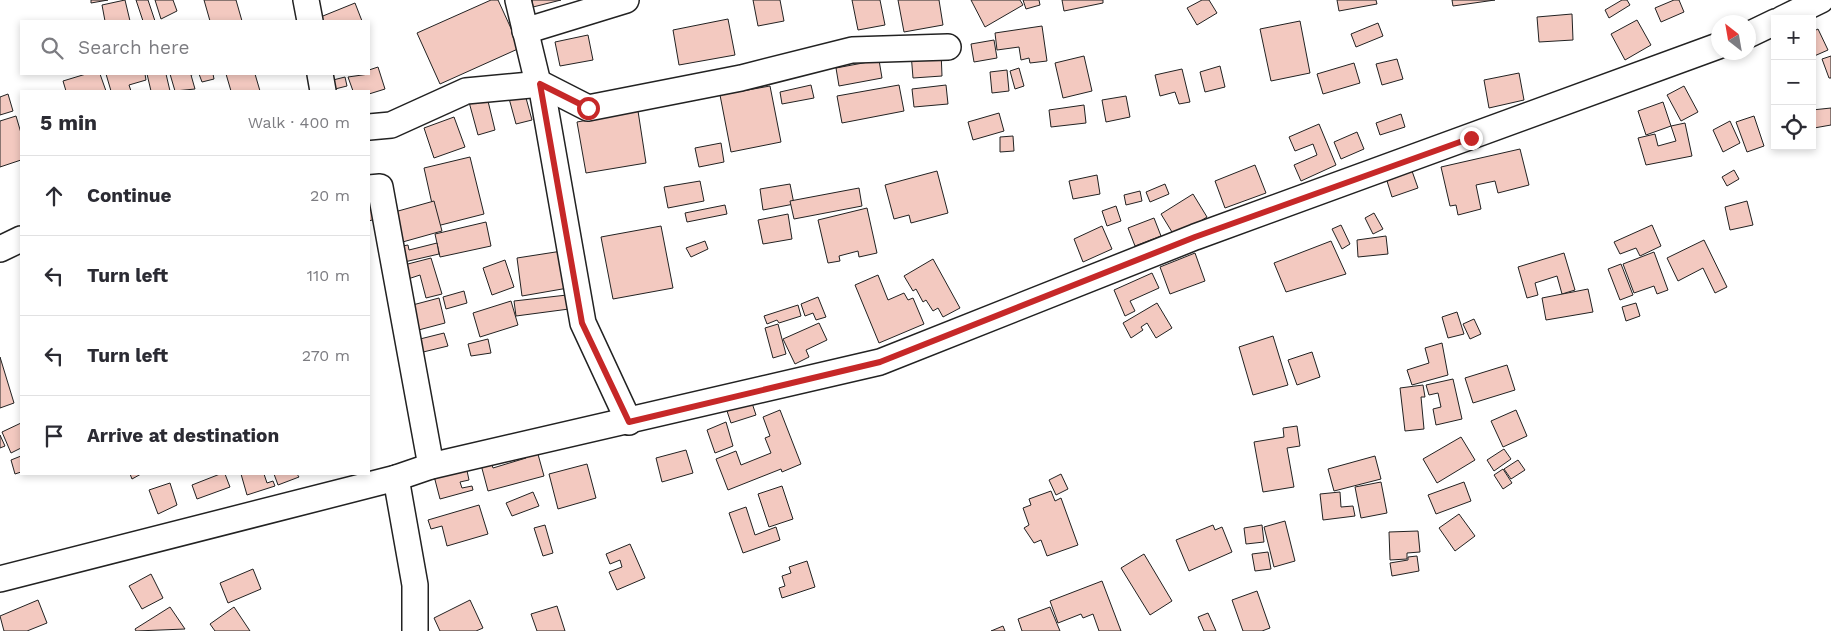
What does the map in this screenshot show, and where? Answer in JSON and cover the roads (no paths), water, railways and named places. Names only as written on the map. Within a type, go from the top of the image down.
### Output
[{"type":"street","points":[[306,0],[310,20]]},
{"type":"street","points":[[518,0],[538,83],[540,84],[582,323],[629,422]]},
{"type":"street","points":[[525,30],[626,0]]},
{"type":"street","points":[[1790,15],[1821,0]]},
{"type":"street","points":[[1756,31],[1771,24]]},
{"type":"street","points":[[370,128],[391,125],[466,91],[540,84],[588,108],[740,78],[852,50],[948,47]]},
{"type":"street","points":[[0,579],[396,478],[431,466],[629,422],[880,362],[1195,237],[1711,49]]},
{"type":"street","points":[[320,75],[323,90]]},
{"type":"street","points":[[370,188],[380,187],[431,466]]},
{"type":"street","points":[[0,249],[20,239]]},
{"type":"street","points":[[396,478],[415,585],[415,631]]}]
